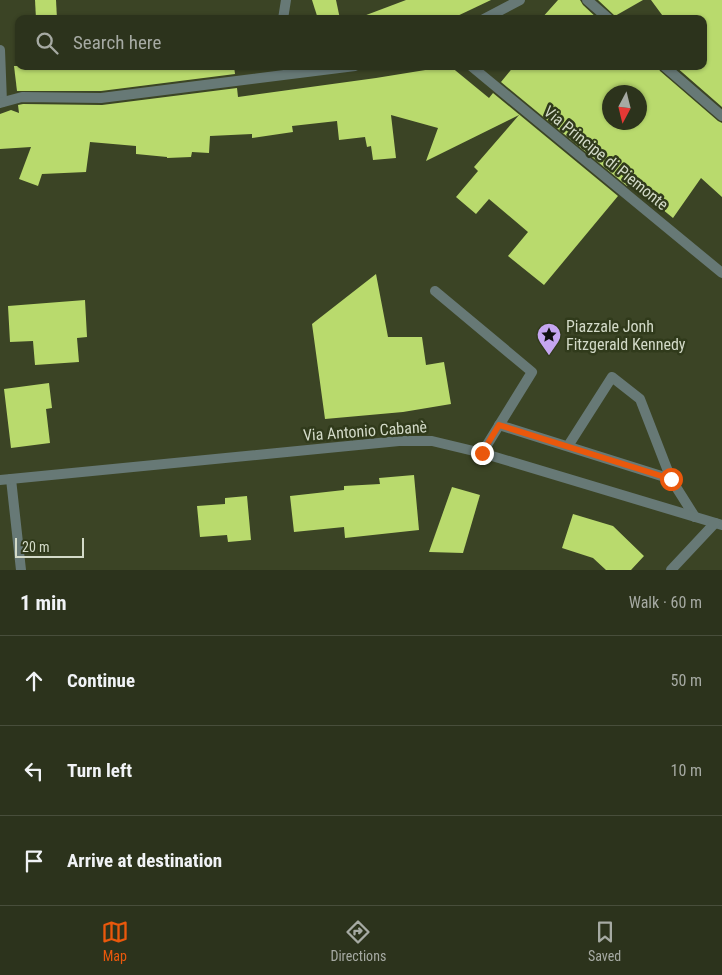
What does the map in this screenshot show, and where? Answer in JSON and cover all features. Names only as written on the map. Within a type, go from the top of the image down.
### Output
[{"type":"street","points":[[284,15],[286,0]]},
{"type":"street","points":[[492,15],[520,0]]},
{"type":"street","points":[[587,0],[604,15]]},
{"type":"street","points":[[0,50],[1,102],[22,97],[102,98],[327,70]]},
{"type":"street","points":[[272,78],[273,70]]},
{"type":"street","name":"Via Principe di Piemonte","points":[[476,70],[722,273]]},
{"type":"street","points":[[669,70],[722,116]]},
{"type":"street","points":[[435,290],[532,372],[482,453]]},
{"type":"street","points":[[568,446],[612,377],[640,399],[671,479],[695,517]]},
{"type":"street","points":[[499,425],[671,479]]},
{"type":"street","name":"Via Antonio Cabanè","points":[[5,480],[399,441],[432,441],[482,453],[719,524]]},
{"type":"street","points":[[5,480],[21,570]]},
{"type":"street","points":[[671,570],[719,524]]},
{"type":"building","points":[[35,0],[56,0],[57,15],[36,15]]},
{"type":"building","points":[[312,0],[336,0],[339,15],[317,15]]},
{"type":"building","points":[[406,0],[491,0],[459,15],[366,15]]},
{"type":"building","points":[[558,0],[580,0],[594,15],[545,15]]},
{"type":"building","points":[[598,0],[643,0],[617,15],[614,15]]},
{"type":"building","points":[[651,0],[722,0],[722,107],[680,70],[707,70],[707,15],[662,15]]},
{"type":"building","points":[[14,66],[15,70],[234,70],[235,74],[101,91],[17,91]]},
{"type":"building","points":[[425,70],[455,70],[489,98],[493,93],[618,196],[544,285],[508,256],[528,232],[489,199],[476,214],[456,197],[478,171],[474,167],[519,115],[426,161],[438,128],[391,115],[396,158],[373,160],[371,146],[367,147],[365,137],[339,140],[337,121],[292,126],[293,132],[252,138],[252,134],[210,136],[209,153],[192,152],[191,157],[167,158],[136,154],[136,146],[90,142],[86,172],[42,174],[38,186],[19,179],[31,147],[0,149],[0,114],[11,110],[19,113],[18,105],[23,104],[102,105],[237,88],[238,97]]},
{"type":"building","points":[[511,70],[659,70],[722,123],[722,197],[701,178],[673,218],[630,183],[627,186],[501,82]]},
{"type":"building","points":[[376,274],[388,337],[422,337],[426,365],[444,362],[451,404],[403,412],[325,419],[312,324]]},
{"type":"building","points":[[85,300],[87,337],[77,338],[79,362],[35,365],[33,341],[10,342],[8,306]]},
{"type":"building","points":[[49,383],[52,408],[46,409],[50,443],[11,448],[4,389]]},
{"type":"building","points":[[414,475],[419,530],[345,538],[344,527],[294,532],[290,496],[344,490],[344,486],[380,484],[379,478]]},
{"type":"building","points":[[452,487],[480,495],[463,553],[429,552]]},
{"type":"building","points":[[247,496],[251,540],[228,542],[227,535],[200,537],[197,506],[225,504],[225,498]]},
{"type":"building","points":[[573,514],[613,526],[644,556],[631,570],[606,570],[593,558],[562,548]]},
{"type":"place","name":"Piazzale Jonh Fitzgerald Kennedy","points":[[549,356]]},
{"type":"route","points":[[482,453],[499,425],[671,479]]}]
